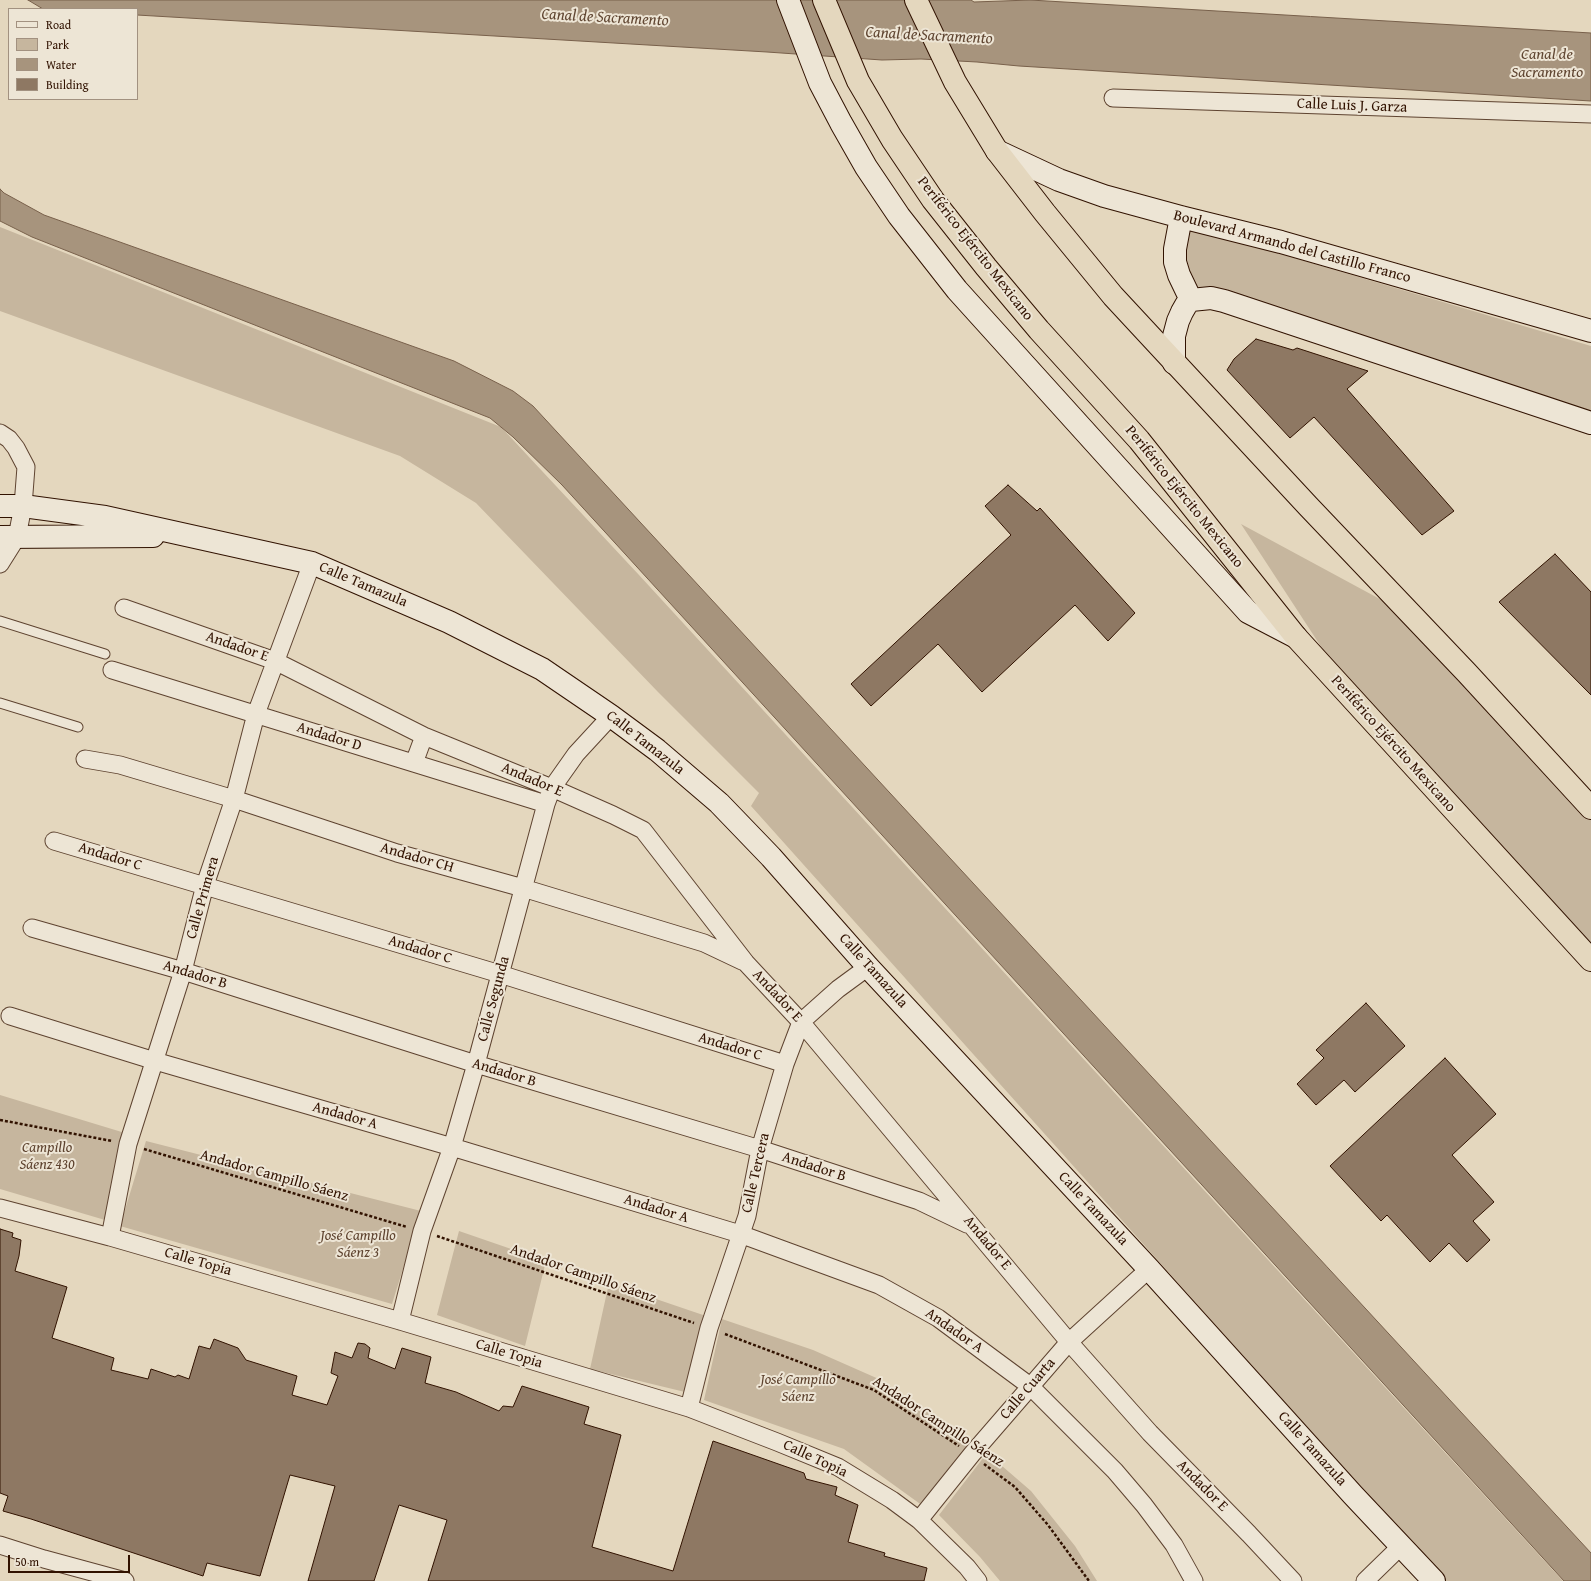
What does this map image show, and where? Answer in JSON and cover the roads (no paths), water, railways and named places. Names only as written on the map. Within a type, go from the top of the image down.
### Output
[{"type":"highway","name":"Periférico Ejército Mexicano","points":[[824,0],[858,81],[892,139],[933,200],[986,267],[1039,330],[1139,440],[1296,637],[1591,960]]},
{"type":"highway","points":[[916,0],[955,82],[997,151],[1045,213],[1113,296],[1174,363],[1467,673],[1591,808]]},
{"type":"main road","points":[[788,0],[820,83],[866,167],[900,216],[956,290],[1248,612],[1296,637]]},
{"type":"main road","name":"Boulevard Armando del Castillo Franco","points":[[997,151],[1059,180],[1104,196],[1281,242],[1591,331]]},
{"type":"main road","points":[[1181,217],[1177,234],[1175,262],[1178,275],[1191,300]]},
{"type":"main road","points":[[1174,363],[1174,336],[1178,321],[1186,305],[1191,300],[1211,298],[1224,301],[1591,423]]},
{"type":"main road","points":[[0,506],[23,506],[105,517],[190,536]]},
{"type":"main road","points":[[9,537],[76,538],[190,536]]},
{"type":"main road","name":"Calle Tamazula","points":[[190,536],[312,563],[449,622],[542,669],[611,716],[657,750],[719,803],[771,857],[868,967],[1149,1269],[1434,1581]]},
{"type":"street","name":"Calle Luis J. Garza","points":[[1113,98],[1591,114]]},
{"type":"street","points":[[0,433],[9,439],[16,448],[26,467],[23,506],[9,537],[0,564]]},
{"type":"street","name":"Calle Primera","points":[[110,1237],[128,1144],[182,971],[205,885],[234,799],[256,714],[312,563]]},
{"type":"street","name":"Andador E","points":[[124,608],[275,661],[424,736],[552,788],[643,830],[746,963],[801,1022],[1069,1342],[1150,1433],[1250,1534],[1292,1581]]},
{"type":"street","name":"Andador D","points":[[112,670],[546,804]]},
{"type":"street","name":"Calle Segunda","points":[[400,1321],[422,1231],[452,1147],[476,1064],[546,804],[552,788],[576,754],[611,716]]},
{"type":"street","points":[[414,763],[424,736]]},
{"type":"street","name":"Andador CH","points":[[85,759],[120,765],[234,799],[396,852],[704,942],[746,963]]},
{"type":"street","name":"Andador C","points":[[54,841],[500,974],[785,1064]]},
{"type":"street","name":"Andador B","points":[[32,928],[182,971],[476,1064],[760,1149],[919,1201],[974,1227]]},
{"type":"street","name":"Calle Tercera","points":[[689,1408],[709,1328],[747,1216],[760,1149],[785,1064],[801,1022],[838,989],[868,967]]},
{"type":"street","name":"Andador A","points":[[10,1016],[155,1061],[452,1147],[740,1234],[879,1285],[938,1318],[1030,1386],[1068,1422],[1115,1471],[1144,1505],[1174,1544],[1194,1581]]},
{"type":"street","name":"Calle Topia","points":[[0,1208],[110,1237],[400,1321],[689,1408],[838,1467],[892,1500],[920,1520],[967,1567],[978,1581]]},
{"type":"street","name":"Calle Cuarta","points":[[920,1520],[972,1454],[1069,1342],[1149,1269]]},
{"type":"street","points":[[0,1545],[44,1559],[125,1581]]},
{"type":"street","points":[[1365,1581],[1401,1546]]},
{"type":"lane","points":[[0,621],[105,654]]},
{"type":"lane","points":[[0,703],[78,727]]},
{"type":"water","name":"Canal de Sacramento","points":[[28,0],[971,0],[974,2],[1030,0],[1591,33],[1591,101],[1019,66],[977,62],[921,59],[882,60],[138,15],[138,8],[41,8]]},
{"type":"water","points":[[0,189],[4,193],[44,215],[454,361],[513,391],[533,406],[1591,1553],[1591,1581],[1564,1581],[562,485],[513,437],[490,418],[32,237],[0,221]]},
{"type":"park label","name":"Campillo Sáenz 430","points":[[47,1156]]},
{"type":"park label","name":"José Campillo Sáenz 3","points":[[358,1244]]},
{"type":"park label","name":"José Campillo Sáenz","points":[[798,1388]]}]
